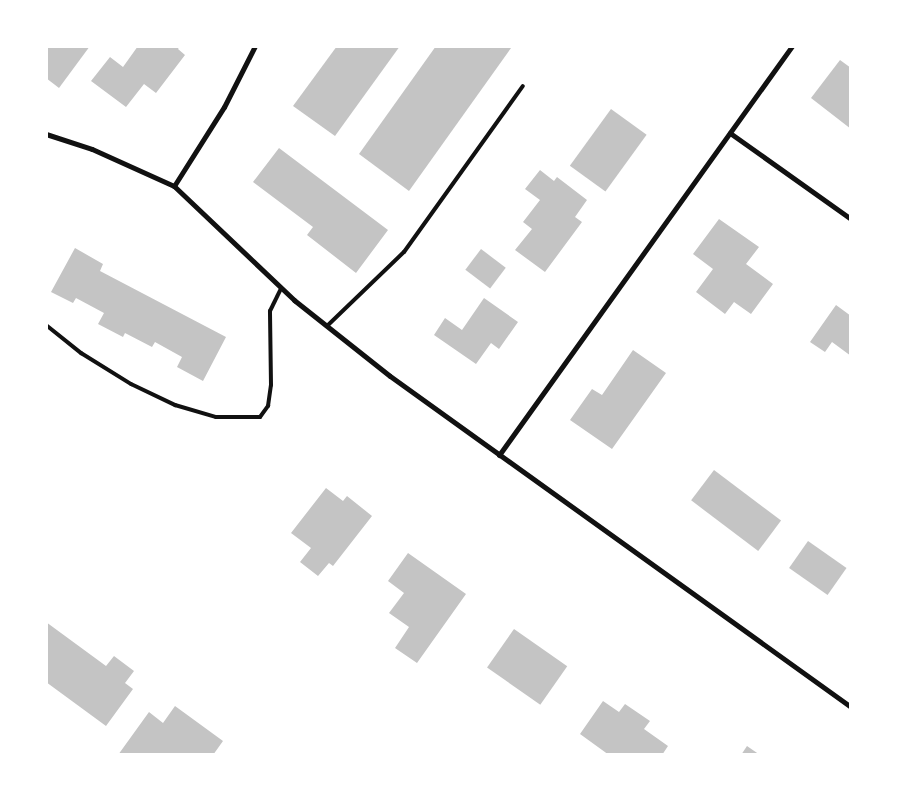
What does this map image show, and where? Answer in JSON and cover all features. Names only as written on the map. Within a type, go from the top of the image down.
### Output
[{"type":"street","points":[[174,186],[224,107],[255,46]]},
{"type":"street","points":[[499,455],[792,46]]},
{"type":"street","points":[[730,133],[851,219]]},
{"type":"street","points":[[46,134],[92,149],[174,186],[281,288],[327,326],[499,455],[851,707]]},
{"type":"lane","points":[[327,326],[404,252],[523,86]]},
{"type":"lane","points":[[46,325],[81,353],[114,374],[175,405],[216,417],[260,416],[268,406],[271,385],[270,311],[281,288]]},
{"type":"building","points":[[46,46],[90,46],[59,88],[46,78]]},
{"type":"building","points":[[138,46],[180,46],[178,49],[185,55],[156,93],[144,84],[126,107],[91,81],[110,57],[123,67]]},
{"type":"building","points":[[337,46],[400,46],[335,136],[293,106]]},
{"type":"building","points":[[436,46],[511,48],[409,191],[359,154]]},
{"type":"building","points":[[840,60],[851,68],[851,129],[811,98]]},
{"type":"building","points":[[611,109],[647,135],[605,191],[570,166]]},
{"type":"building","points":[[279,148],[388,230],[356,273],[307,235],[313,227],[253,182]]},
{"type":"building","points":[[540,170],[554,181],[557,177],[587,200],[575,217],[582,222],[545,272],[515,250],[532,229],[523,222],[540,200],[525,189]]},
{"type":"building","points":[[719,219],[759,247],[746,264],[773,284],[751,314],[734,302],[725,314],[696,292],[713,269],[693,254]]},
{"type":"building","points":[[75,248],[103,264],[100,271],[226,337],[203,381],[177,367],[182,357],[155,342],[152,347],[125,333],[123,337],[98,324],[104,313],[76,298],[73,303],[51,292]]},
{"type":"building","points":[[481,249],[506,268],[490,288],[465,270]]},
{"type":"building","points":[[484,298],[518,322],[499,349],[491,343],[476,364],[434,335],[445,318],[462,330]]},
{"type":"building","points":[[836,305],[851,316],[851,356],[832,342],[825,352],[810,342]]},
{"type":"building","points":[[633,350],[666,373],[612,449],[570,420],[592,389],[602,395]]},
{"type":"building","points":[[714,470],[781,521],[758,551],[691,500]]},
{"type":"building","points":[[326,488],[343,501],[347,496],[372,516],[333,566],[329,563],[318,576],[300,562],[311,548],[291,533]]},
{"type":"building","points":[[808,541],[847,568],[828,595],[789,568]]},
{"type":"building","points":[[408,553],[466,594],[417,663],[395,648],[409,627],[389,613],[404,593],[388,581]]},
{"type":"building","points":[[46,622],[106,666],[114,656],[134,671],[125,683],[133,689],[106,726],[46,682]]},
{"type":"building","points":[[514,629],[567,666],[540,705],[487,668]]},
{"type":"building","points":[[603,701],[619,712],[625,704],[650,721],[644,729],[668,746],[662,755],[609,755],[580,734]]},
{"type":"building","points":[[175,706],[223,741],[213,755],[118,755],[149,712],[163,723]]},
{"type":"building","points":[[747,746],[760,755],[741,755]]}]
